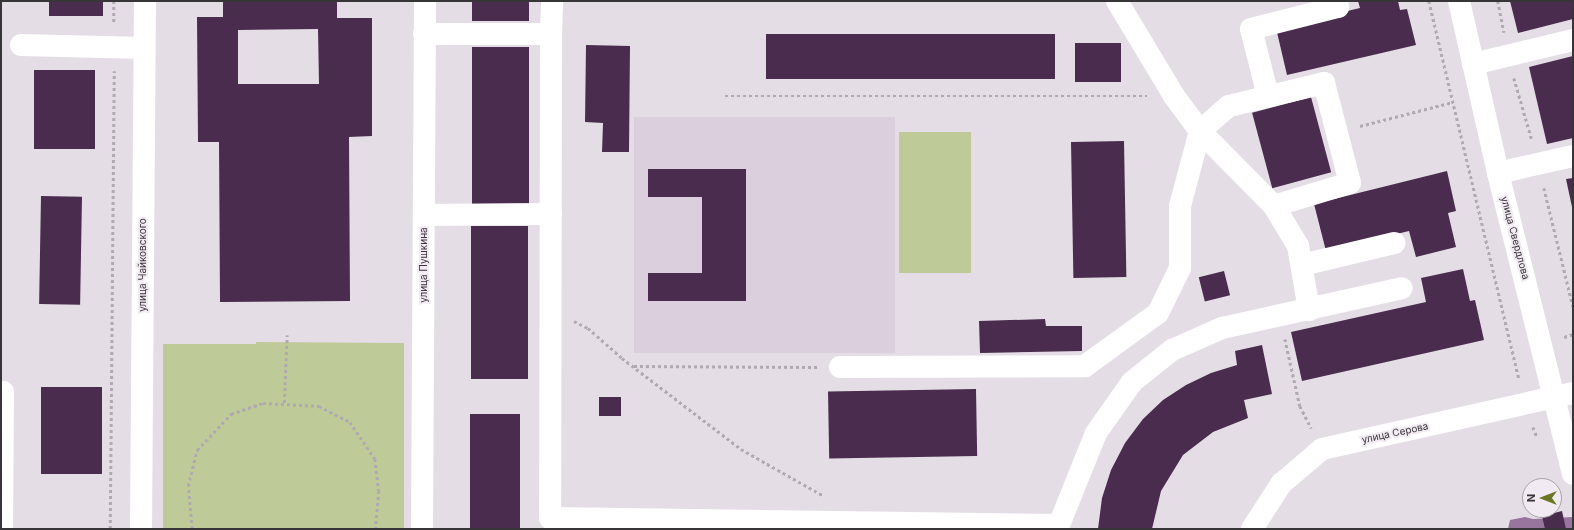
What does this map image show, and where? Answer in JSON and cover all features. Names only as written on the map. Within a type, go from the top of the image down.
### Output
[{"type":"street","name":"улица Чайковского","points":[[141,529],[145,1]]},
{"type":"street","name":"улица Пушкина","points":[[422,529],[425,1]]},
{"type":"street","points":[[552,1],[550,518],[1060,525],[1096,433],[1132,382],[1172,350],[1222,328],[1309,310],[1402,288]]},
{"type":"street","points":[[1117,1],[1174,96],[1200,132],[1274,206],[1298,246],[1309,310]]},
{"type":"street","points":[[1268,96],[1251,29],[1338,7],[1337,1]]},
{"type":"street","name":"улица Свердлова","points":[[1459,1],[1498,173],[1564,396],[1573,474]]},
{"type":"street","points":[[424,34],[551,34]]},
{"type":"street","points":[[1473,64],[1573,40]]},
{"type":"street","points":[[21,45],[144,48]]},
{"type":"street","points":[[840,367],[1085,366],[1158,313],[1180,268],[1180,206],[1200,132],[1229,106],[1324,83],[1350,184],[1274,206]]},
{"type":"street","points":[[1498,173],[1573,156]]},
{"type":"street","points":[[424,215],[551,214]]},
{"type":"street","points":[[1302,265],[1394,243]]},
{"type":"street","points":[[1,392],[3,392],[2,529]]},
{"type":"street","name":"улица Серова","points":[[1252,529],[1281,484],[1322,450],[1564,396]]},
{"type":"path","points":[[110,529],[115,48],[114,1]]},
{"type":"path","points":[[1428,1],[1525,405],[1540,445]]},
{"type":"path","points":[[725,96],[1174,96]]},
{"type":"path","points":[[1337,132],[1453,102]]},
{"type":"path","points":[[551,308],[588,328],[741,450],[829,499]]},
{"type":"path","points":[[1280,316],[1300,406],[1322,450]]},
{"type":"path","points":[[284,403],[287,335]]},
{"type":"path","points":[[634,366],[840,367]]},
{"type":"path","points":[[192,529],[188,486],[197,450],[231,414],[263,403],[319,406],[350,422],[375,459],[379,491],[376,529]]},
{"type":"shaded area","points":[[634,117],[895,117],[895,353],[634,353]]},
{"type":"shaded area","points":[[1573,517],[1573,529],[1508,529],[1510,520],[1522,518],[1533,519]]},
{"type":"green space","points":[[899,132],[971,132],[971,273],[899,273]]},
{"type":"green space","points":[[256,342],[404,343],[404,529],[163,529],[163,344],[256,344]]},
{"type":"building","points":[[49,1],[103,1],[103,16],[49,16]]},
{"type":"building","points":[[223,1],[337,1],[337,18],[372,18],[372,136],[349,137],[350,301],[220,302],[219,142],[198,142],[197,17],[223,17]],"holes":[[[318,29],[319,84],[238,84],[238,30]]]},
{"type":"building","points":[[472,1],[529,1],[529,21],[472,21]]},
{"type":"building","points":[[1358,1],[1398,1],[1400,10],[1407,9],[1416,45],[1287,75],[1276,28],[1360,8]]},
{"type":"building","points":[[1510,1],[1573,1],[1573,19],[1518,33]]},
{"type":"building","points":[[766,34],[1055,34],[1055,79],[766,79]]},
{"type":"building","points":[[1075,43],[1121,43],[1121,82],[1075,82]]},
{"type":"building","points":[[586,45],[630,46],[629,152],[602,152],[603,123],[585,122]]},
{"type":"building","points":[[472,47],[529,47],[529,204],[472,204]]},
{"type":"building","points":[[1573,56],[1573,138],[1547,144],[1529,67]]},
{"type":"building","points":[[34,70],[95,70],[95,149],[34,149]]},
{"type":"building","points":[[1311,97],[1331,172],[1272,188],[1252,113]]},
{"type":"building","points":[[1124,141],[1126,277],[1073,278],[1071,142]]},
{"type":"building","points":[[648,169],[746,169],[746,301],[648,301],[648,273],[702,273],[702,197],[648,197]]},
{"type":"building","points":[[1447,171],[1456,211],[1448,213],[1456,247],[1416,257],[1409,231],[1326,251],[1314,204]]},
{"type":"building","points":[[1573,178],[1573,207],[1572,207],[1566,179]]},
{"type":"building","points":[[41,196],[82,197],[80,305],[39,304]]},
{"type":"building","points":[[471,226],[528,226],[528,379],[471,379]]},
{"type":"building","points":[[1463,269],[1470,301],[1475,300],[1484,340],[1302,381],[1291,332],[1426,302],[1421,278]]},
{"type":"building","points":[[1224,271],[1230,295],[1205,302],[1199,277]]},
{"type":"building","points":[[1045,319],[1046,326],[1082,326],[1082,351],[980,353],[979,321]]},
{"type":"building","points":[[1262,345],[1272,394],[1244,400],[1248,418],[1213,432],[1183,455],[1161,491],[1152,529],[1098,529],[1102,498],[1111,470],[1125,443],[1143,419],[1163,400],[1186,385],[1211,373],[1237,365],[1235,351]]},
{"type":"building","points":[[41,387],[102,387],[102,474],[41,474]]},
{"type":"building","points":[[976,389],[977,456],[829,459],[828,392]]},
{"type":"building","points":[[599,397],[621,397],[621,416],[599,416]]},
{"type":"building","points":[[470,414],[520,414],[520,529],[470,529]]},
{"type":"building","points":[[1562,511],[1566,529],[1545,529],[1542,518],[1562,518]]}]
